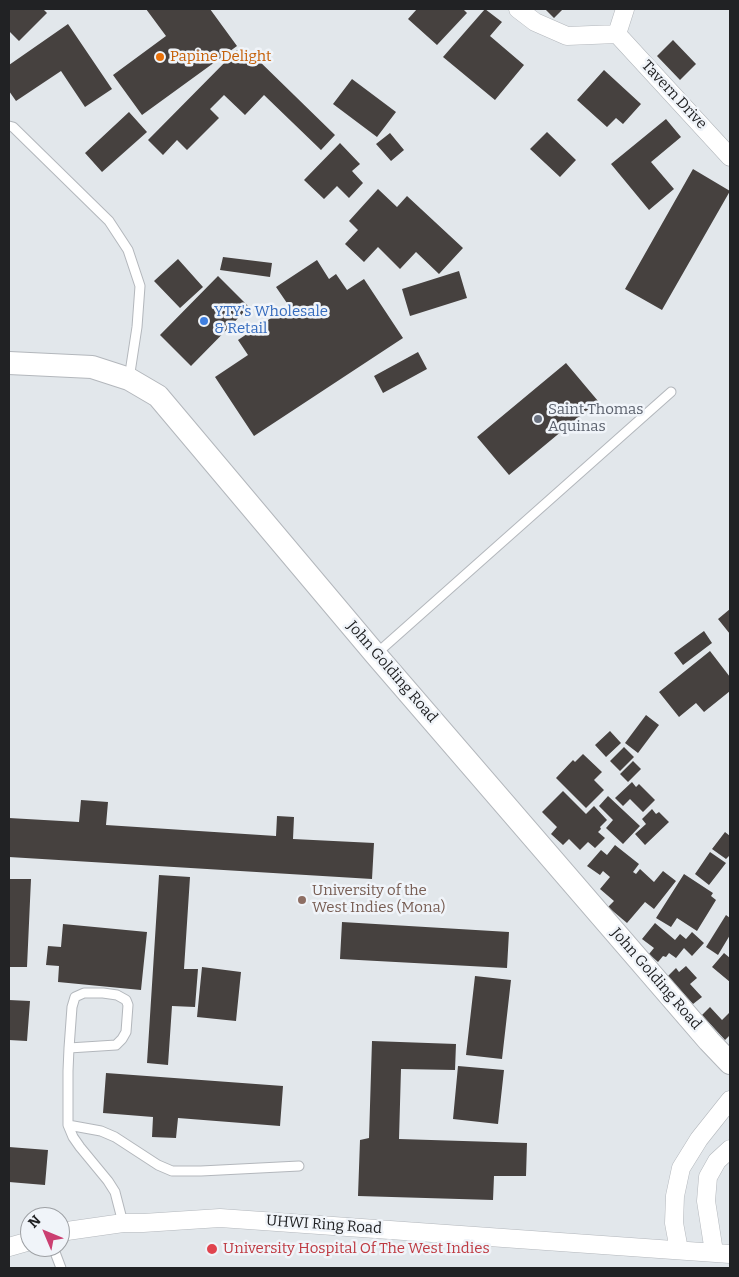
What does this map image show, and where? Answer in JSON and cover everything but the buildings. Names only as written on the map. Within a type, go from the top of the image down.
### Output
[{"type":"street","points":[[518,9],[535,22],[567,36],[617,34],[625,9]]},
{"type":"street","name":"Tavern Drive","points":[[617,34],[730,157]]},
{"type":"street","name":"John Golding Road","points":[[9,364],[92,367],[129,379],[158,396],[376,655],[730,1063]]},
{"type":"street","points":[[679,1250],[674,1223],[674,1196],[681,1168],[699,1139],[730,1100]]},
{"type":"street","points":[[722,1253],[706,1201],[708,1176],[717,1161],[730,1149]]},
{"type":"street","name":"UHWI Ring Road","points":[[70,1231],[124,1223],[220,1218],[722,1253]]},
{"type":"lane","points":[[9,126],[13,127],[109,221],[128,250],[140,286],[137,327],[129,379]]},
{"type":"lane","points":[[376,655],[671,392]]},
{"type":"lane","points":[[69,1048],[116,1045],[122,1040],[126,1032],[128,1005],[126,1000],[117,995],[103,993],[84,993],[75,997],[72,1007],[69,1048],[68,1125],[80,1147],[108,1181],[114,1192],[124,1223]]},
{"type":"lane","points":[[68,1125],[102,1131],[115,1136],[158,1165],[172,1171],[202,1172],[299,1166]]},
{"type":"place","name":"Papine Delight","points":[[160,57]]},
{"type":"place","name":"YTY's Wholesale & Retail","points":[[204,321]]},
{"type":"place","name":"Saint Thomas Aquinas","points":[[538,419]]},
{"type":"place","name":"University of the West Indies (Mona)","points":[[302,900]]},
{"type":"place","name":"University Hospital Of The West Indies","points":[[212,1249]]}]
